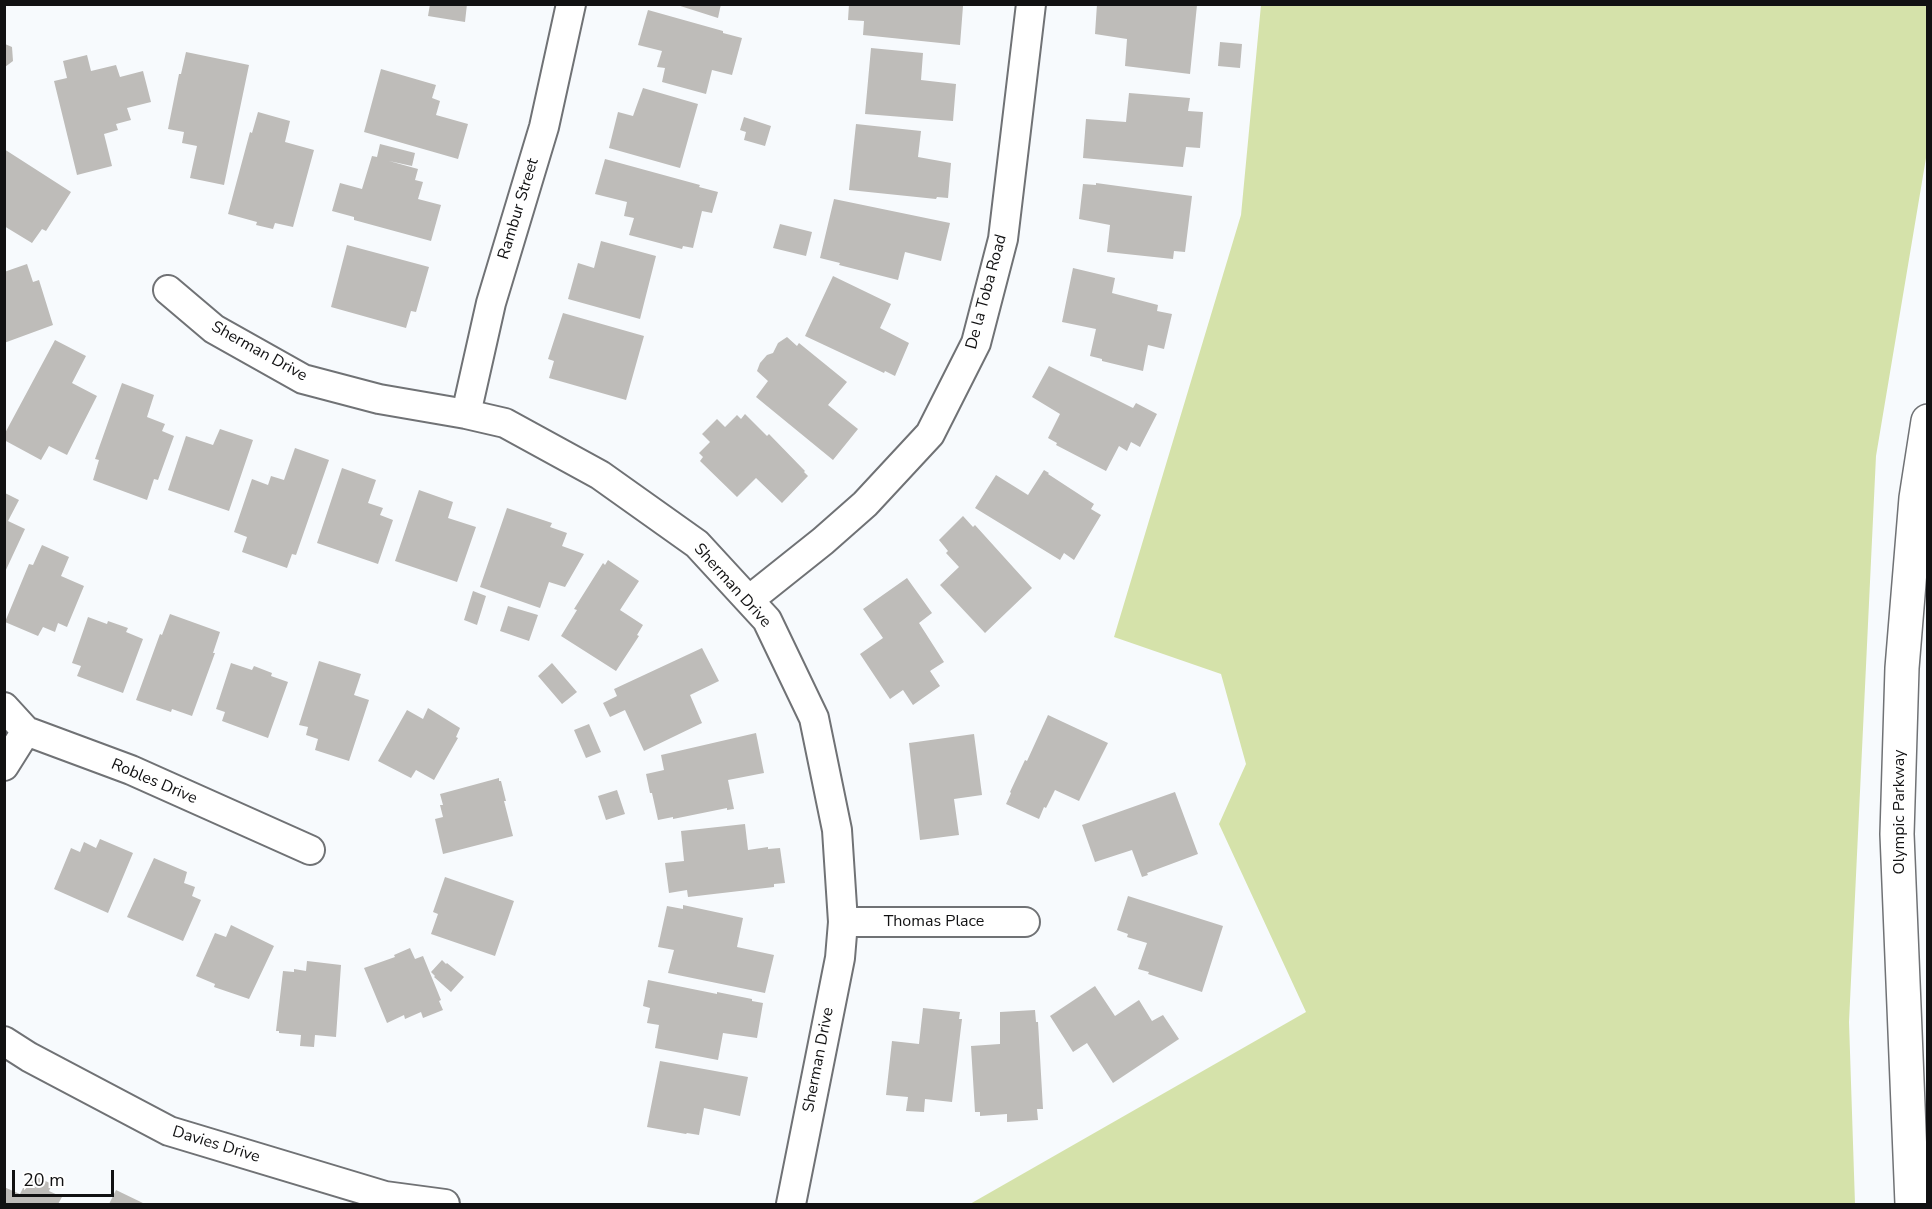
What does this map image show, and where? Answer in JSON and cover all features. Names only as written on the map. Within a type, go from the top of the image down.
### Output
[{"type":"main road","name":"Olympic Parkway","points":[[1912,1204],[1897,834],[1903,657],[1916,498],[1928,421]]},
{"type":"street","name":"Rambur Street","points":[[466,414],[491,303],[544,127],[571,4]]},
{"type":"street","name":"De la Toba Road","points":[[749,600],[865,504],[930,434],[976,343],[1003,238],[1031,4]]},
{"type":"street","name":"Sherman Drive","points":[[168,290],[214,329],[303,379],[379,399],[505,423],[600,475],[697,544],[767,620],[814,718],[837,830],[843,922],[840,958],[791,1204]]},
{"type":"street","name":"Robles Drive","points":[[4,707],[26,730],[131,770],[310,850]]},
{"type":"street","points":[[4,766],[26,730]]},
{"type":"street","name":"Thomas Place","points":[[843,922],[1025,921]]},
{"type":"street","name":"Davies Drive","points":[[4,1041],[29,1057],[169,1131],[385,1196],[445,1204]]},
{"type":"green space","points":[[1261,5],[1927,5],[1927,152],[1876,456],[1849,1022],[1855,1204],[970,1204],[1306,1012],[1219,824],[1246,764],[1221,674],[1114,637],[1241,215]]},
{"type":"building","points":[[430,4],[467,4],[465,22],[428,16]]},
{"type":"building","points":[[674,4],[721,4],[718,18]]},
{"type":"building","points":[[849,4],[963,6],[960,45],[863,35],[864,21],[848,20]]},
{"type":"building","points":[[1097,4],[1197,5],[1190,74],[1125,66],[1127,39],[1095,34]]},
{"type":"building","points":[[648,10],[742,38],[732,75],[712,70],[706,94],[662,82],[665,68],[657,67],[662,51],[638,45]]},
{"type":"building","points":[[1220,42],[1242,44],[1240,68],[1218,66]]},
{"type":"building","points":[[5,44],[12,47],[13,61],[5,67]]},
{"type":"building","points":[[871,48],[923,53],[921,80],[956,84],[953,121],[865,114]]},
{"type":"building","points":[[186,52],[249,65],[224,185],[190,178],[197,146],[182,143],[184,132],[168,129],[179,74],[181,74]]},
{"type":"building","points":[[87,55],[91,71],[116,65],[120,77],[143,71],[151,102],[127,108],[131,120],[116,124],[118,130],[104,134],[112,166],[77,175],[54,81],[67,78],[63,61]]},
{"type":"building","points":[[381,69],[436,85],[432,98],[440,101],[436,115],[468,124],[458,159],[364,132]]},
{"type":"building","points":[[643,88],[698,104],[680,168],[609,148],[618,112],[633,116]]},
{"type":"building","points":[[1129,93],[1190,98],[1188,111],[1203,112],[1200,148],[1186,147],[1183,167],[1083,158],[1086,119],[1126,122]]},
{"type":"building","points":[[258,112],[290,121],[285,142],[314,150],[293,227],[275,223],[273,229],[228,214],[250,132],[252,133]]},
{"type":"building","points":[[744,117],[771,126],[765,146],[744,140],[746,132],[740,130]]},
{"type":"building","points":[[856,124],[921,131],[918,157],[951,163],[948,198],[937,197],[936,199],[849,190]]},
{"type":"building","points":[[380,144],[415,153],[412,166],[389,161],[418,169],[415,180],[423,182],[418,199],[441,205],[431,241],[354,220],[354,217],[332,211],[340,183],[362,189],[372,156],[377,157]]},
{"type":"building","points":[[4,149],[71,192],[46,231],[42,229],[32,243],[4,226]]},
{"type":"building","points":[[605,159],[718,192],[712,213],[702,211],[693,248],[683,246],[682,249],[629,235],[634,218],[624,216],[627,202],[595,194]]},
{"type":"building","points":[[1096,183],[1192,196],[1185,252],[1174,251],[1173,259],[1107,252],[1110,225],[1079,219],[1083,184],[1096,185]]},
{"type":"building","points":[[834,199],[950,223],[941,261],[905,252],[898,280],[820,258]]},
{"type":"building","points":[[780,224],[812,232],[806,256],[773,248]]},
{"type":"building","points":[[601,241],[656,256],[640,319],[568,299],[578,263],[594,268]]},
{"type":"building","points":[[347,245],[429,267],[416,312],[411,311],[406,328],[331,307]]},
{"type":"building","points":[[27,264],[33,282],[39,280],[53,325],[4,343],[4,272]]},
{"type":"building","points":[[1073,268],[1115,278],[1112,293],[1158,305],[1157,311],[1172,314],[1164,349],[1148,345],[1143,371],[1090,356],[1096,329],[1062,322]]},
{"type":"building","points":[[833,276],[891,304],[880,328],[909,343],[895,376],[805,336]]},
{"type":"building","points":[[563,313],[644,336],[626,400],[549,378],[554,361],[548,359]]},
{"type":"building","points":[[787,337],[797,346],[799,343],[847,382],[828,405],[858,429],[833,460],[756,397],[768,381],[757,371],[760,363],[767,355],[773,353],[778,343]]},
{"type":"building","points":[[55,340],[86,356],[72,383],[97,396],[67,455],[49,446],[41,460],[4,440],[4,435]]},
{"type":"building","points":[[1049,366],[1133,408],[1136,403],[1157,414],[1140,447],[1131,442],[1127,451],[1119,446],[1106,471],[1056,445],[1057,443],[1048,438],[1060,414],[1032,397]]},
{"type":"building","points":[[122,383],[154,395],[147,417],[165,424],[162,431],[174,436],[158,480],[154,479],[147,500],[93,480],[99,460],[95,459]]},
{"type":"building","points":[[745,414],[767,436],[769,434],[808,476],[782,503],[756,478],[737,497],[700,461],[703,457],[699,453],[710,442],[702,434],[717,419],[725,427],[737,415],[741,419]]},
{"type":"building","points":[[220,429],[253,440],[229,511],[168,490],[186,436],[213,445]]},
{"type":"building","points":[[295,448],[329,460],[296,555],[292,554],[287,568],[242,552],[247,537],[234,532],[252,479],[268,485],[271,476],[284,480]]},
{"type":"building","points":[[342,468],[376,480],[368,503],[383,508],[380,515],[393,520],[378,564],[317,543]]},
{"type":"building","points":[[1044,470],[1094,504],[1091,509],[1101,515],[1074,560],[1064,553],[1060,560],[975,508],[996,475],[1028,495]]},
{"type":"building","points":[[419,490],[453,502],[448,518],[476,527],[457,582],[395,561]]},
{"type":"building","points":[[5,493],[19,500],[8,521],[25,529],[5,572]]},
{"type":"building","points":[[507,508],[552,523],[550,527],[567,533],[562,546],[584,554],[565,587],[549,582],[540,608],[480,587]]},
{"type":"building","points":[[963,516],[973,527],[975,525],[1032,588],[985,633],[940,585],[959,567],[946,553],[948,551],[939,540]]},
{"type":"building","points":[[42,545],[69,557],[61,576],[84,586],[67,627],[58,623],[55,632],[43,627],[38,636],[5,622],[29,564],[33,565]]},
{"type":"building","points":[[608,560],[639,581],[620,610],[643,625],[637,635],[639,636],[616,671],[561,636],[577,610],[574,609],[603,563],[605,565]]},
{"type":"building","points":[[907,578],[932,613],[919,623],[944,662],[930,671],[940,686],[913,705],[903,690],[890,699],[860,654],[883,638],[863,609]]},
{"type":"building","points":[[473,591],[486,596],[477,625],[464,620]]},
{"type":"building","points":[[508,606],[538,615],[529,641],[500,631]]},
{"type":"building","points":[[170,614],[220,632],[213,653],[215,653],[192,716],[172,709],[171,712],[136,700],[160,634],[162,635]]},
{"type":"building","points":[[88,617],[128,628],[126,632],[143,639],[123,693],[77,676],[81,666],[72,663]]},
{"type":"building","points":[[702,648],[719,681],[690,695],[702,723],[644,751],[625,710],[610,717],[603,703],[617,696],[614,689]]},
{"type":"building","points":[[319,661],[361,674],[354,695],[369,700],[349,761],[315,750],[318,739],[306,735],[308,727],[299,725]]},
{"type":"building","points":[[231,663],[252,670],[254,666],[272,673],[271,676],[288,682],[268,738],[222,721],[225,712],[216,709]]},
{"type":"building","points":[[552,663],[577,692],[562,704],[538,676]]},
{"type":"building","points":[[428,708],[460,728],[456,737],[458,738],[434,780],[416,770],[411,778],[378,761],[407,710],[423,719]]},
{"type":"building","points":[[1048,715],[1108,743],[1079,801],[1055,790],[1039,819],[1006,804]]},
{"type":"building","points":[[589,724],[601,752],[586,758],[574,730]]},
{"type":"building","points":[[756,733],[764,773],[728,780],[734,809],[727,810],[727,808],[658,820],[646,774],[664,770],[661,755]]},
{"type":"building","points":[[974,734],[982,795],[954,799],[959,835],[920,840],[909,743]]},
{"type":"building","points":[[499,778],[513,836],[443,854],[435,819],[443,817],[440,794]]},
{"type":"building","points":[[617,790],[625,814],[606,820],[598,796]]},
{"type":"building","points":[[1175,792],[1198,854],[1147,873],[1148,875],[1142,877],[1132,850],[1095,862],[1082,825]]},
{"type":"building","points":[[745,824],[748,850],[780,848],[785,883],[774,884],[774,887],[688,897],[687,890],[669,893],[665,863],[684,861],[681,831]]},
{"type":"building","points":[[100,839],[133,853],[108,913],[54,889],[71,848],[80,852],[84,842],[96,848]]},
{"type":"building","points":[[154,858],[187,872],[184,883],[195,887],[192,896],[201,900],[183,941],[127,917]]},
{"type":"building","points":[[445,877],[514,901],[495,956],[431,934],[438,914],[433,912]]},
{"type":"building","points":[[1128,896],[1223,926],[1202,992],[1138,969],[1147,943],[1127,937],[1128,934],[1117,930]]},
{"type":"building","points":[[683,905],[743,918],[737,947],[774,955],[765,993],[668,973],[674,950],[658,947],[667,906],[683,909]]},
{"type":"building","points":[[231,925],[274,946],[249,999],[214,987],[215,984],[196,976],[215,933],[226,937]]},
{"type":"building","points":[[410,948],[415,959],[423,956],[443,1010],[423,1018],[421,1012],[405,1019],[404,1015],[387,1023],[364,968],[395,957],[394,955]]},
{"type":"building","points":[[442,960],[464,977],[451,992],[431,972]]},
{"type":"building","points":[[307,961],[341,965],[336,1037],[315,1035],[314,1047],[300,1046],[301,1035],[276,1031],[283,971],[294,972],[294,969],[306,971]]},
{"type":"building","points":[[648,980],[763,1003],[757,1038],[723,1033],[718,1060],[655,1048],[659,1025],[647,1023],[650,1008],[643,1006]]},
{"type":"building","points":[[1095,986],[1115,1016],[1139,1000],[1152,1021],[1163,1015],[1179,1039],[1113,1083],[1087,1043],[1073,1052],[1050,1016]]},
{"type":"building","points":[[923,1008],[960,1012],[959,1019],[962,1019],[952,1102],[925,1099],[924,1112],[906,1111],[908,1097],[886,1095],[892,1041],[919,1044]]},
{"type":"building","points":[[1035,1010],[1036,1022],[1038,1022],[1043,1109],[1037,1109],[1038,1120],[1007,1122],[1007,1114],[980,1116],[980,1112],[975,1112],[971,1046],[1000,1044],[1000,1012]]},
{"type":"building","points":[[660,1061],[748,1077],[740,1116],[704,1108],[699,1135],[647,1127]]},
{"type":"building","points":[[30,1174],[52,1184],[49,1191],[62,1197],[58,1204],[4,1204],[4,1187],[20,1194]]},
{"type":"building","points":[[116,1190],[145,1204],[109,1204]]}]
